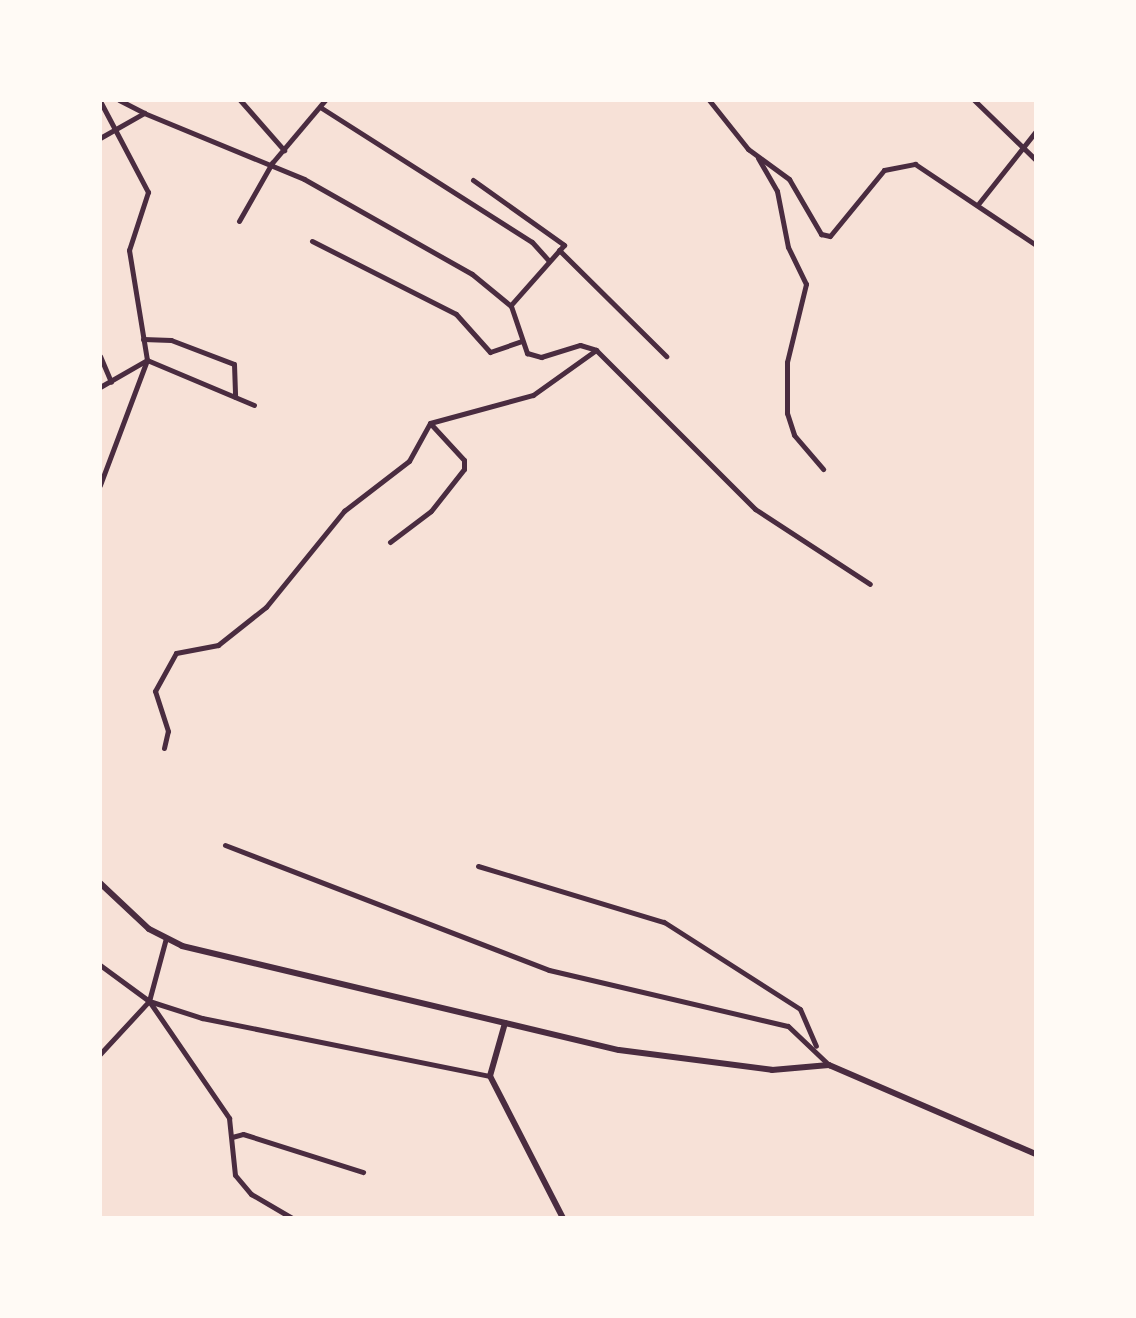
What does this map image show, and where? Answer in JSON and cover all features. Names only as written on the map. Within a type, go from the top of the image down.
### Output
[{"type":"street","points":[[119,100],[272,163],[472,274],[511,306],[527,353],[541,358],[580,345],[596,350],[755,509],[870,584]]},
{"type":"street","points":[[240,100],[285,150]]},
{"type":"street","points":[[238,222],[272,163],[325,100]]},
{"type":"street","points":[[709,100],[756,156],[777,191],[788,247],[806,284],[787,362],[788,413],[794,435],[823,469]]},
{"type":"street","points":[[974,100],[1036,160]]},
{"type":"street","points":[[100,101],[148,192],[129,250],[148,360],[100,485]]},
{"type":"street","points":[[320,107],[532,242],[549,261]]},
{"type":"street","points":[[100,138],[144,112]]},
{"type":"street","points":[[978,204],[1036,131]]},
{"type":"street","points":[[756,156],[789,179],[825,236],[884,170],[900,164],[932,170],[1036,245]]},
{"type":"street","points":[[473,180],[564,245],[511,306]]},
{"type":"street","points":[[312,241],[456,314],[490,352],[522,341]]},
{"type":"street","points":[[559,250],[666,356]]},
{"type":"street","points":[[143,339],[163,338],[236,365],[235,397]]},
{"type":"street","points":[[164,748],[168,731],[156,692],[165,666],[182,650],[218,644],[266,607],[344,511],[410,461],[430,423],[533,395],[596,350]]},
{"type":"street","points":[[100,356],[111,382]]},
{"type":"street","points":[[100,387],[148,360]]},
{"type":"street","points":[[148,360],[254,405]]},
{"type":"street","points":[[390,542],[430,511],[464,469],[464,460],[430,423]]},
{"type":"street","points":[[225,845],[549,970],[765,1018],[816,1049],[829,1066]]},
{"type":"street","points":[[478,866],[664,922],[800,1009],[813,1028],[816,1049]]},
{"type":"street","points":[[100,882],[166,938],[505,1023],[657,1055],[772,1070],[802,1063],[829,1066],[1036,1154]]},
{"type":"street","points":[[100,1054],[149,1001],[166,938]]},
{"type":"street","points":[[100,965],[149,1001],[229,1118],[234,1175],[251,1194],[292,1218]]},
{"type":"street","points":[[149,1001],[279,1036],[490,1076]]},
{"type":"street","points":[[505,1023],[490,1076],[562,1218]]},
{"type":"street","points":[[232,1137],[243,1134],[363,1172]]}]
